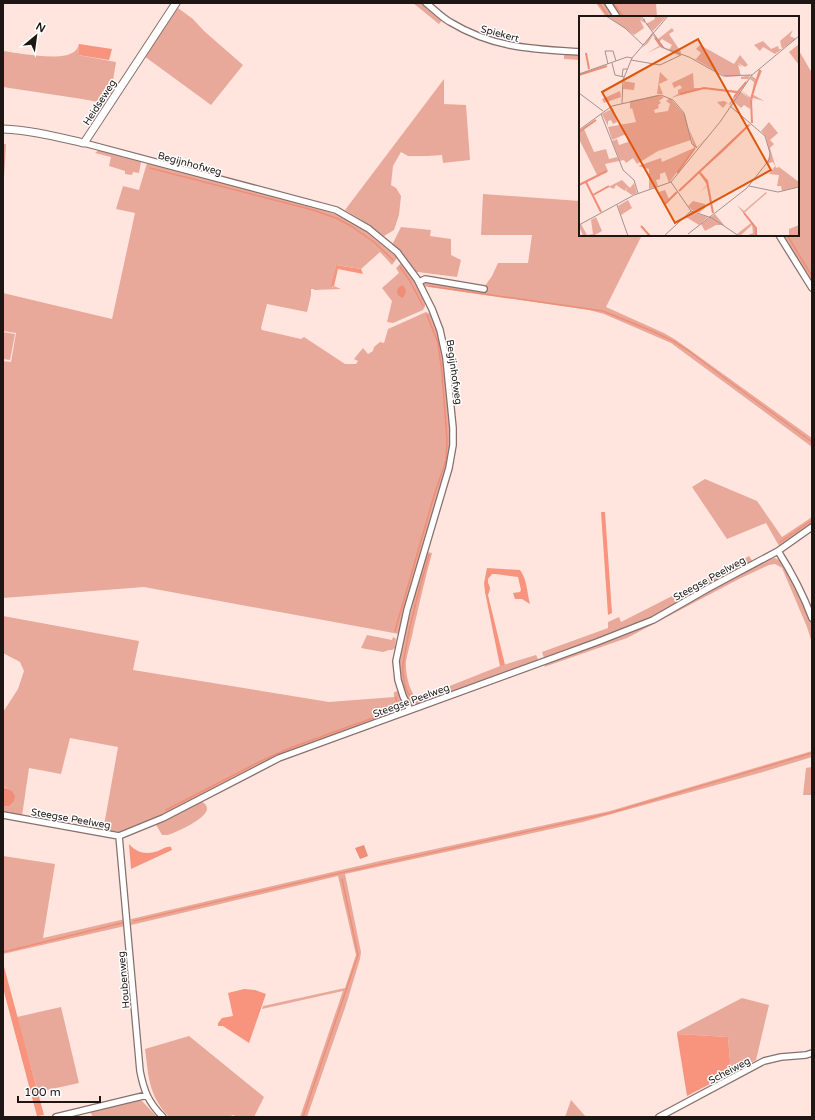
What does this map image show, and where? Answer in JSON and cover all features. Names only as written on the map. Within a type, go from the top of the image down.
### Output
[{"type":"street","name":"Heidseweg","points":[[84,143],[176,3]]},
{"type":"street","name":"Spiekert","points":[[426,3],[449,21],[472,34],[498,43],[525,49],[579,52]]},
{"type":"street","points":[[608,3],[616,16]]},
{"type":"street","points":[[3,128],[49,135],[84,143]]},
{"type":"street","name":"Begijnhofweg","points":[[84,143],[336,210],[369,229],[397,252],[419,282],[432,309],[442,337],[446,358],[453,428],[453,445],[449,468],[407,610],[396,661],[398,680],[403,696],[410,710]]},
{"type":"street","points":[[780,236],[812,288]]},
{"type":"street","points":[[419,282],[425,279],[484,289]]},
{"type":"street","name":"Steegse Peelweg","points":[[3,815],[119,836],[163,818],[279,758],[597,642],[652,620],[778,551],[812,527]]},
{"type":"street","points":[[778,551],[791,571],[812,618]]},
{"type":"street","name":"Houbenweg","points":[[119,836],[140,1071],[142,1083],[147,1095],[153,1107],[162,1117]]},
{"type":"street","name":"Scheiweg","points":[[658,1117],[764,1061],[812,1053]]},
{"type":"street","points":[[56,1117],[147,1095]]},
{"type":"shaded area","points":[[413,3],[422,3],[443,19],[439,24]]},
{"type":"shaded area","points":[[596,3],[605,3],[614,16],[605,16]]},
{"type":"shaded area","points":[[612,3],[656,3],[657,16],[621,16]]},
{"type":"shaded area","points":[[178,8],[193,19],[204,31],[243,65],[211,105],[144,56]]},
{"type":"shaded area","points":[[79,44],[78,55],[116,62],[111,93],[104,103],[3,87],[3,51],[52,57],[70,54],[78,48]]},
{"type":"shaded area","points":[[79,44],[112,49],[109,60],[78,55]]},
{"type":"shaded area","points":[[799,51],[812,73],[812,285],[781,236],[799,236]]},
{"type":"shaded area","points":[[564,54],[579,55],[579,60],[564,59]]},
{"type":"shaded area","points":[[444,79],[444,104],[466,105],[470,160],[443,163],[442,155],[408,156],[401,152],[393,166],[391,185],[396,188],[401,196],[399,215],[394,230],[384,236],[345,210]]},
{"type":"shaded area","points":[[3,144],[6,144],[3,183]]},
{"type":"shaded area","points":[[99,150],[141,162],[139,173],[133,172],[132,175],[125,174],[125,171],[109,166],[111,157],[95,153]]},
{"type":"shaded area","points":[[147,163],[310,205],[340,216],[365,229],[386,246],[397,258],[392,265],[380,252],[361,269],[336,265],[332,288],[334,286],[341,289],[311,289],[307,312],[267,304],[261,328],[262,330],[301,339],[304,337],[345,364],[356,364],[358,361],[354,359],[363,348],[368,354],[373,351],[374,347],[380,342],[384,343],[388,329],[426,312],[432,315],[444,352],[449,406],[451,442],[450,452],[399,634],[144,587],[3,598],[3,361],[11,362],[16,333],[3,331],[3,293],[112,319],[135,213],[116,209],[123,186],[139,190]]},
{"type":"shaded area","points":[[483,194],[579,201],[579,236],[642,236],[606,307],[664,333],[676,340],[812,438],[812,447],[671,343],[604,314],[589,310],[422,286],[426,281],[482,290],[492,276],[498,263],[528,263],[532,235],[481,235]]},
{"type":"shaded area","points":[[401,227],[431,230],[430,236],[451,239],[451,255],[461,260],[457,277],[416,273],[392,245]]},
{"type":"shaded area","points":[[401,263],[416,283],[425,306],[423,310],[393,323],[387,322],[392,301],[382,288],[399,273],[396,268]]},
{"type":"shaded area","points":[[336,265],[361,269],[363,274],[338,269],[334,286],[331,287]]},
{"type":"shaded area","points":[[402,285],[406,291],[402,298],[397,292],[398,288]]},
{"type":"shaded area","points":[[3,332],[15,334],[10,360],[3,359]]},
{"type":"shaded area","points":[[705,479],[757,501],[782,537],[812,517],[812,524],[779,546],[766,523],[727,539],[692,487]]},
{"type":"shaded area","points":[[601,512],[605,512],[612,613],[608,615]]},
{"type":"shaded area","points":[[427,552],[432,553],[406,661],[408,681],[414,696],[417,699],[500,666],[536,655],[538,659],[536,662],[416,706],[412,705],[405,696],[401,685],[400,661],[404,636]]},
{"type":"shaded area","points":[[749,556],[753,562],[636,626],[544,658],[542,652],[608,628],[608,622],[619,617],[621,622]]},
{"type":"shaded area","points":[[775,558],[781,561],[788,568],[806,608],[812,625],[812,643],[807,627],[782,568],[775,564],[769,565],[739,579],[627,638],[544,667],[547,662],[616,638],[689,602],[765,560]]},
{"type":"shaded area","points":[[487,568],[520,570],[525,582],[530,604],[522,599],[515,599],[513,593],[520,592],[521,590],[518,577],[492,574],[488,579],[490,589],[488,595],[505,665],[500,666],[485,592],[484,583]]},
{"type":"shaded area","points":[[3,616],[139,641],[133,670],[329,702],[394,697],[394,692],[399,691],[402,701],[401,708],[394,713],[296,749],[257,766],[156,818],[122,832],[103,831],[118,747],[70,738],[61,774],[29,768],[22,816],[3,812],[3,807],[9,806],[7,788],[3,787],[3,712],[18,689],[24,671],[20,662],[3,653]]},
{"type":"shaded area","points":[[367,635],[392,640],[393,637],[396,639],[395,648],[383,652],[361,648]]},
{"type":"shaded area","points":[[812,751],[812,757],[583,822],[345,874],[361,952],[360,959],[346,1005],[307,1117],[300,1117],[343,991],[262,1009],[263,1006],[345,988],[356,955],[338,876],[131,925],[131,919],[384,860],[610,811]]},
{"type":"shaded area","points":[[812,767],[812,795],[803,795],[806,768]]},
{"type":"shaded area","points":[[3,787],[12,791],[15,796],[14,801],[9,806],[3,807]]},
{"type":"shaded area","points":[[201,801],[207,808],[203,816],[178,831],[168,835],[162,835],[155,823]]},
{"type":"shaded area","points":[[129,844],[135,849],[146,853],[158,851],[168,847],[171,847],[172,850],[131,869]]},
{"type":"shaded area","points":[[364,845],[368,856],[360,859],[355,848]]},
{"type":"shaded area","points":[[3,856],[55,864],[43,938],[125,919],[125,926],[3,954]]},
{"type":"shaded area","points":[[3,963],[44,1115],[37,1116],[3,988]]},
{"type":"shaded area","points":[[244,989],[255,990],[266,994],[249,1043],[223,1026],[218,1026],[218,1023],[222,1018],[233,1016],[228,993]]},
{"type":"shaded area","points":[[742,998],[769,1005],[756,1060],[731,1073],[728,1037],[677,1034],[677,1032]]},
{"type":"shaded area","points":[[61,1007],[79,1083],[38,1092],[17,1017]]},
{"type":"shaded area","points":[[677,1034],[728,1037],[731,1073],[687,1096]]},
{"type":"shaded area","points":[[189,1036],[264,1097],[254,1117],[237,1117],[233,1115],[229,1117],[169,1117],[162,1109],[153,1093],[147,1069],[145,1049]]},
{"type":"shaded area","points":[[571,1100],[586,1117],[565,1117]]},
{"type":"shaded area","points":[[142,1101],[157,1117],[93,1117],[90,1112]]},
{"type":"waterway","points":[[599,3],[608,16]]},
{"type":"waterway","points":[[613,3],[623,16]]},
{"type":"waterway","points":[[150,168],[313,210],[336,218],[351,226],[374,242],[393,260]]},
{"type":"waterway","points":[[788,236],[812,276]]},
{"type":"waterway","points":[[400,267],[410,281],[423,306]]},
{"type":"waterway","points":[[429,286],[603,311],[652,331],[689,351],[812,442]]},
{"type":"waterway","points":[[395,631],[434,496],[446,460],[447,440],[442,373],[438,343],[427,315]]},
{"type":"waterway","points":[[780,542],[812,520]]},
{"type":"waterway","points":[[416,700],[410,696],[406,689],[403,676],[403,665],[412,616],[429,555]]},
{"type":"waterway","points":[[166,810],[263,760],[290,748],[392,711],[397,705],[396,697]]},
{"type":"waterway","points":[[134,921],[340,873],[610,813],[812,753]]},
{"type":"waterway","points":[[303,1117],[358,955],[342,879]]},
{"type":"waterway","points":[[3,952],[122,923]]}]
